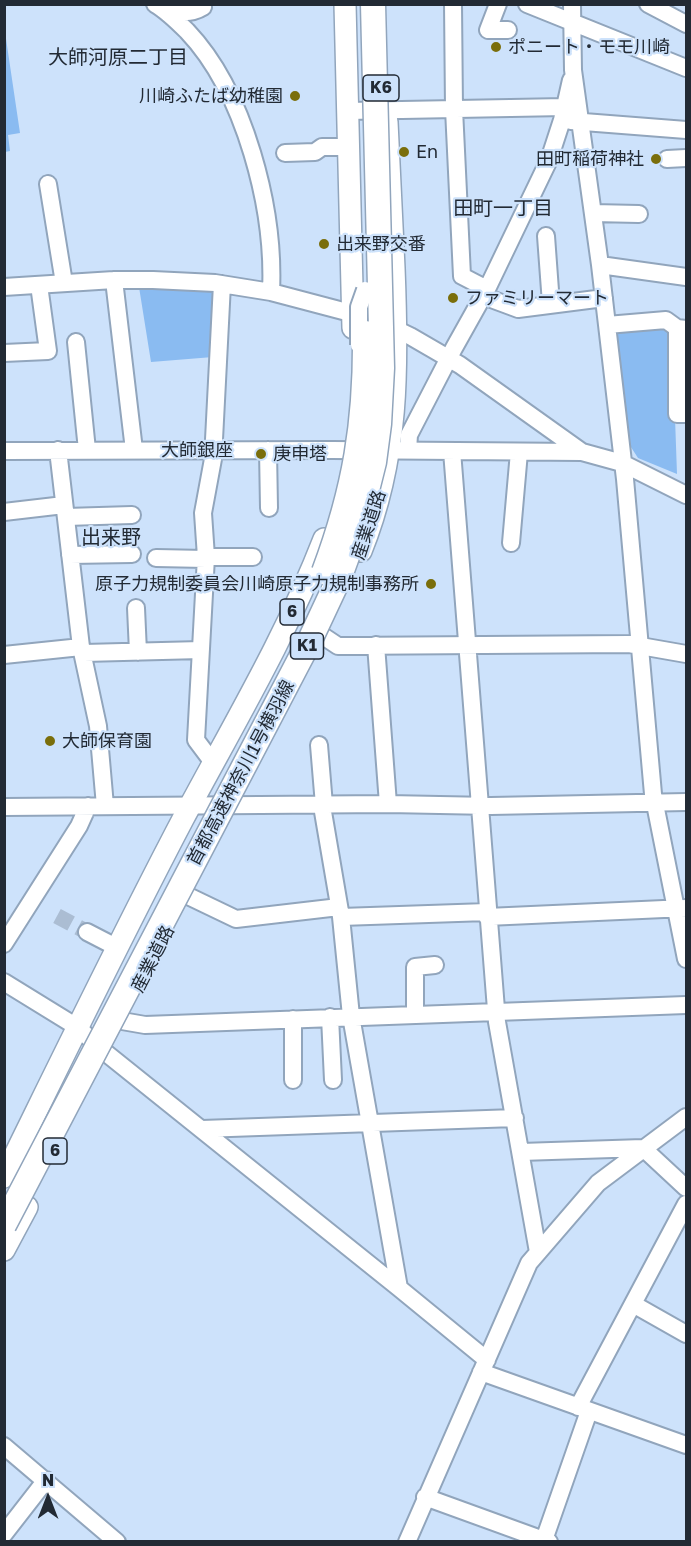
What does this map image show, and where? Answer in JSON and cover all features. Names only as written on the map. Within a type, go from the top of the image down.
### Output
[{"type":"highway","name":"首都高速神奈川1号横羽線","points":[[357,4],[373,291]]},
{"type":"highway","name":"首都高速神奈川1号横羽線","points":[[4,1225],[327,606],[352,546],[369,485],[378,432],[373,291],[376,172],[373,4]]},
{"type":"highway","name":"K6","points":[[376,172],[385,4]]},
{"type":"highway","name":"首都高速神奈川1号横羽線","points":[[4,1193],[313,597],[338,532],[352,481],[374,363]]},
{"type":"main road","name":"産業道路","points":[[4,1177],[117,948],[287,622],[314,565],[330,520],[347,450],[352,394],[353,312],[345,4]]},
{"type":"main road","name":"産業道路","points":[[4,1250],[323,636],[349,581],[399,450],[395,388],[396,328],[385,4]]},
{"type":"street","points":[[453,4],[454,109],[462,276],[485,293],[518,309],[604,298]]},
{"type":"street","points":[[498,4],[488,30],[508,30]]},
{"type":"street","points":[[527,4],[687,68]]},
{"type":"street","points":[[572,4],[573,70],[582,122],[607,325],[654,802],[682,908],[687,959]]},
{"type":"street","points":[[648,4],[687,24]]},
{"type":"street","points":[[157,5],[187,13],[203,6]]},
{"type":"street","points":[[157,5],[196,40],[228,91],[245,133],[267,217],[271,257],[271,292]]},
{"type":"street","points":[[196,40],[194,24],[203,6]]},
{"type":"street","points":[[399,450],[485,293],[549,160],[564,114],[573,70]]},
{"type":"street","points":[[347,111],[454,109],[564,114],[582,122],[687,130]]},
{"type":"street","points":[[285,153],[315,152],[322,147],[348,147]]},
{"type":"street","points":[[667,159],[687,158]]},
{"type":"street","points":[[48,184],[71,286]]},
{"type":"street","points":[[594,213],[639,214]]},
{"type":"street","points":[[546,236],[551,304]]},
{"type":"street","points":[[600,265],[687,277]]},
{"type":"street","points":[[114,280],[134,450]]},
{"type":"street","points":[[4,287],[71,286],[114,280],[222,284],[271,292],[353,312],[396,328],[449,358],[582,452],[622,463],[687,495]]},
{"type":"street","points":[[214,764],[196,740],[206,558],[203,513],[213,450],[222,284]]},
{"type":"street","points":[[4,353],[48,351],[39,285]]},
{"type":"street","points":[[607,325],[666,320],[682,329],[677,414],[687,414]]},
{"type":"street","points":[[76,342],[87,450]]},
{"type":"street","points":[[4,944],[79,826],[97,806],[98,726],[82,650],[58,450]]},
{"type":"street","points":[[268,450],[269,508]]},
{"type":"street","name":"大師銀座","points":[[4,451],[582,452]]},
{"type":"street","points":[[453,451],[466,646],[496,1013],[538,1252]]},
{"type":"street","points":[[511,543],[519,452]]},
{"type":"street","points":[[4,512],[65,511],[132,515]]},
{"type":"street","points":[[70,555],[132,554]]},
{"type":"street","points":[[156,558],[253,557]]},
{"type":"street","points":[[136,608],[138,652]]},
{"type":"street","points":[[323,636],[338,646],[629,644],[687,654]]},
{"type":"street","points":[[376,645],[388,804]]},
{"type":"street","points":[[4,656],[82,650],[138,652],[201,650]]},
{"type":"street","points":[[319,745],[323,806],[340,912],[351,1016],[399,1288]]},
{"type":"street","points":[[4,807],[388,804],[491,807],[687,802]]},
{"type":"street","points":[[186,896],[236,919],[340,912],[487,914],[682,908]]},
{"type":"street","points":[[87,932],[117,948]]},
{"type":"street","points":[[415,1014],[416,967],[435,965]]},
{"type":"street","points":[[4,982],[77,1027],[106,1053],[399,1288],[484,1366],[584,1409],[687,1445]]},
{"type":"street","points":[[122,1021],[145,1025],[687,1005]]},
{"type":"street","points":[[330,1017],[333,1080]]},
{"type":"street","points":[[293,1019],[293,1080]]},
{"type":"street","points":[[407,1542],[529,1263],[598,1183],[687,1117]]},
{"type":"street","points":[[202,1129],[515,1118]]},
{"type":"street","points":[[521,1152],[643,1148],[687,1188]]},
{"type":"street","points":[[425,1497],[547,1541],[584,1409],[633,1304],[687,1204]]},
{"type":"street","points":[[633,1304],[687,1334]]},
{"type":"street","points":[[4,1446],[117,1542]]},
{"type":"street","points":[[4,1534],[46,1480]]},
{"type":"shaded area","points":[[5,32],[20,133],[8,135],[10,151],[5,152]]},
{"type":"shaded area","points":[[139,287],[186,287],[216,292],[213,357],[151,362]]},
{"type":"shaded area","points":[[666,324],[672,333],[677,474],[638,458],[627,441],[610,330]]},
{"type":"tunnel","points":[[57,916],[87,932]]},
{"type":"place","name":"ポニート・モモ川崎","points":[[496,47]]},
{"type":"place","name":"川崎ふたば幼稚園","points":[[295,96]]},
{"type":"place","name":"En","points":[[404,152]]},
{"type":"place","name":"田町稲荷神社","points":[[656,159]]},
{"type":"place","name":"出来野交番","points":[[324,244]]},
{"type":"place","name":"ファミリーマート","points":[[453,298]]},
{"type":"place","name":"庚申塔","points":[[261,454]]},
{"type":"place","name":"原子力規制委員会川崎原子力規制事務所","points":[[431,584]]},
{"type":"place","name":"大師保育園","points":[[50,741]]},
{"type":"district","name":"大師河原二丁目","points":[[118,58]]},
{"type":"district","name":"田町一丁目","points":[[503,209]]},
{"type":"district","name":"出来野","points":[[111,538]]}]
